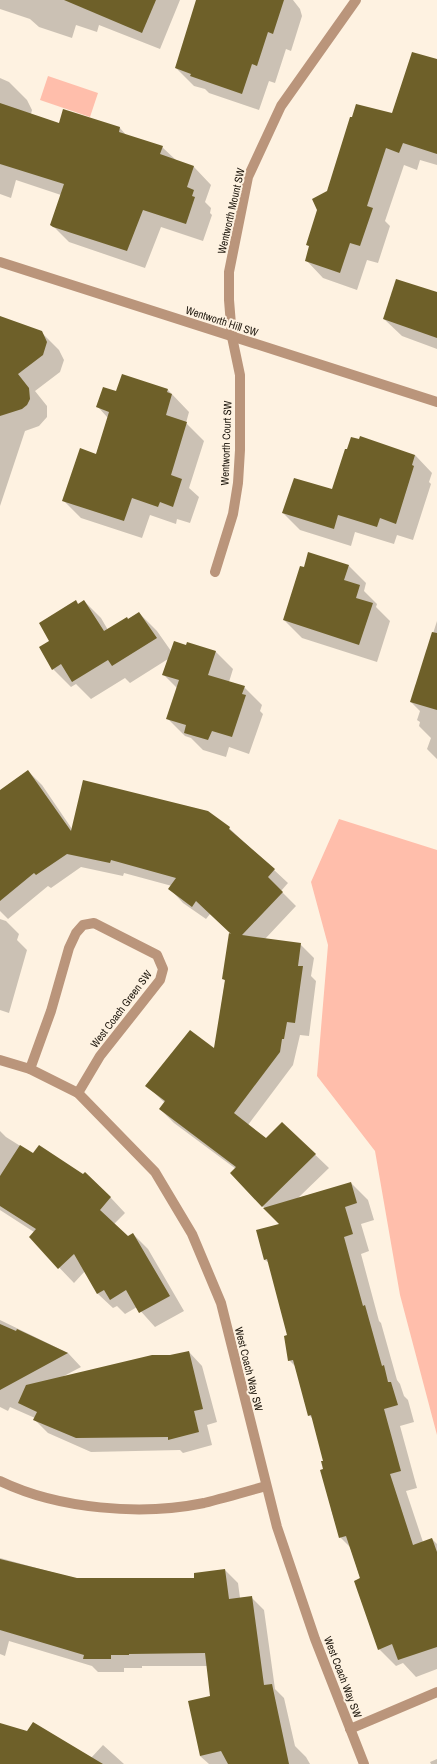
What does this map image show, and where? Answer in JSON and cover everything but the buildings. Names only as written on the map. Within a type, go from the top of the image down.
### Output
[{"type":"street","name":"Wentworth Mount SW","points":[[232,337],[229,300],[229,272],[248,177],[281,106],[356,0]]},
{"type":"street","name":"Wentworth Hill SW","points":[[0,262],[437,402]]},
{"type":"street","name":"Wentworth Court SW","points":[[215,572],[233,514],[238,482],[240,450],[240,375],[232,337]]},
{"type":"street","name":"West Coach Green SW","points":[[30,1069],[53,1004],[69,948],[76,933],[83,926],[94,923],[157,955],[163,969],[160,980],[100,1056],[78,1093]]},
{"type":"street","name":"West Coach Way SW","points":[[0,1060],[30,1069],[78,1093],[155,1172],[192,1234],[221,1303],[277,1527],[315,1639],[364,1764]]},
{"type":"street","points":[[0,1482],[61,1503],[105,1507],[157,1508],[203,1503],[266,1486]]},
{"type":"street","points":[[350,1729],[437,1692]]},
{"type":"shaded area","points":[[48,76],[98,93],[90,117],[40,100]]},
{"type":"shaded area","points":[[339,819],[437,850],[437,1435],[400,1295],[375,1151],[317,1076],[328,945],[311,882]]}]
